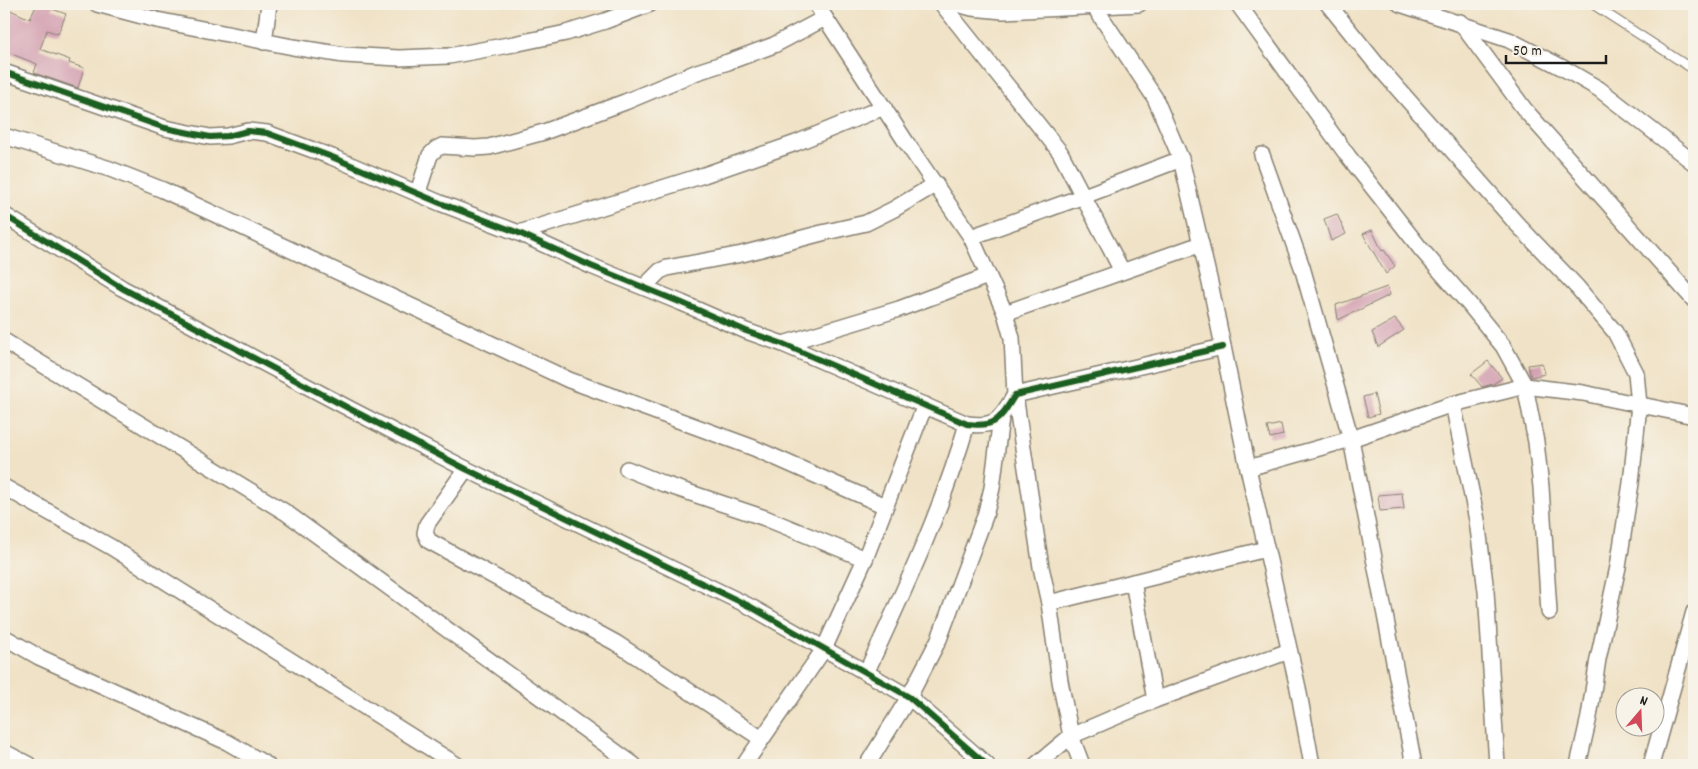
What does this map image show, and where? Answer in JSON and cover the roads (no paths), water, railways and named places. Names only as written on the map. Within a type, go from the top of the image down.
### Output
[{"type":"street","points":[[97,4],[156,20],[264,42],[344,55],[399,58],[449,56],[566,33],[650,4]]},
{"type":"street","points":[[264,42],[269,4]]},
{"type":"street","points":[[816,4],[971,237],[1005,313],[1012,338],[1015,395],[1060,681],[1071,736],[1082,765]]},
{"type":"street","points":[[942,4],[1060,152],[1122,271]]},
{"type":"street","points":[[956,4],[972,8],[1003,11],[1139,4]]},
{"type":"street","points":[[1238,4],[1366,179],[1420,248],[1469,304],[1502,346],[1524,386],[1536,442],[1541,487],[1548,612]]},
{"type":"street","points":[[1328,4],[1378,66],[1516,223],[1578,287],[1615,332],[1636,373],[1639,405],[1631,483],[1618,567],[1598,659],[1590,717],[1578,765]]},
{"type":"street","points":[[1403,4],[1509,40],[1599,89],[1694,163]]},
{"type":"street","points":[[1094,6],[1155,98],[1181,159],[1289,651],[1312,765]]},
{"type":"street","points":[[418,192],[430,156],[436,149],[442,146],[489,147],[544,132],[625,102],[697,72],[774,45],[825,18]]},
{"type":"street","points":[[1460,22],[1525,110],[1694,300]]},
{"type":"street","points":[[4,72],[165,128],[189,134],[210,137],[228,136],[248,131],[267,133],[332,157],[440,203],[519,232],[590,266],[746,331],[783,344],[967,424],[982,426],[991,424],[1001,418]]},
{"type":"street","points":[[519,232],[723,169],[796,143],[884,107]]},
{"type":"street","points":[[4,136],[110,168],[164,190],[569,380],[745,444],[885,506]]},
{"type":"street","points":[[1262,155],[1302,267],[1351,439],[1414,765]]},
{"type":"street","points":[[971,237],[1181,159]]},
{"type":"street","points":[[644,287],[660,271],[667,268],[742,254],[866,223],[936,184]]},
{"type":"street","points":[[4,215],[122,288],[466,469],[751,607],[909,697],[987,765]]},
{"type":"street","points":[[1005,313],[1201,244]]},
{"type":"street","points":[[783,344],[899,309],[988,276]]},
{"type":"street","points":[[4,341],[284,512],[634,765]]},
{"type":"street","points":[[867,765],[909,697],[939,639],[985,516],[992,488],[1001,418],[1015,395],[1223,347]]},
{"type":"street","points":[[1248,468],[1351,439],[1453,404],[1524,386],[1583,393],[1694,416]]},
{"type":"street","points":[[1453,404],[1477,520],[1486,591],[1497,765]]},
{"type":"street","points":[[744,765],[824,649],[865,559],[925,405]]},
{"type":"street","points":[[866,673],[931,528],[954,468],[967,424]]},
{"type":"street","points":[[466,469],[427,524],[425,533],[430,541],[616,643],[762,739]]},
{"type":"street","points":[[627,469],[664,484],[789,527],[865,559]]},
{"type":"street","points":[[5,489],[111,547],[457,765]]},
{"type":"street","points":[[1049,603],[1266,549]]},
{"type":"street","points":[[1133,582],[1155,700]]},
{"type":"street","points":[[1651,765],[1694,612]]},
{"type":"street","points":[[4,637],[39,656],[227,742],[267,765]]},
{"type":"street","points":[[1036,765],[1071,736],[1155,700],[1289,651]]},
{"type":"street","points":[[4,752],[24,764]]},
{"type":"lane","points":[[1592,4],[1694,70]]}]
